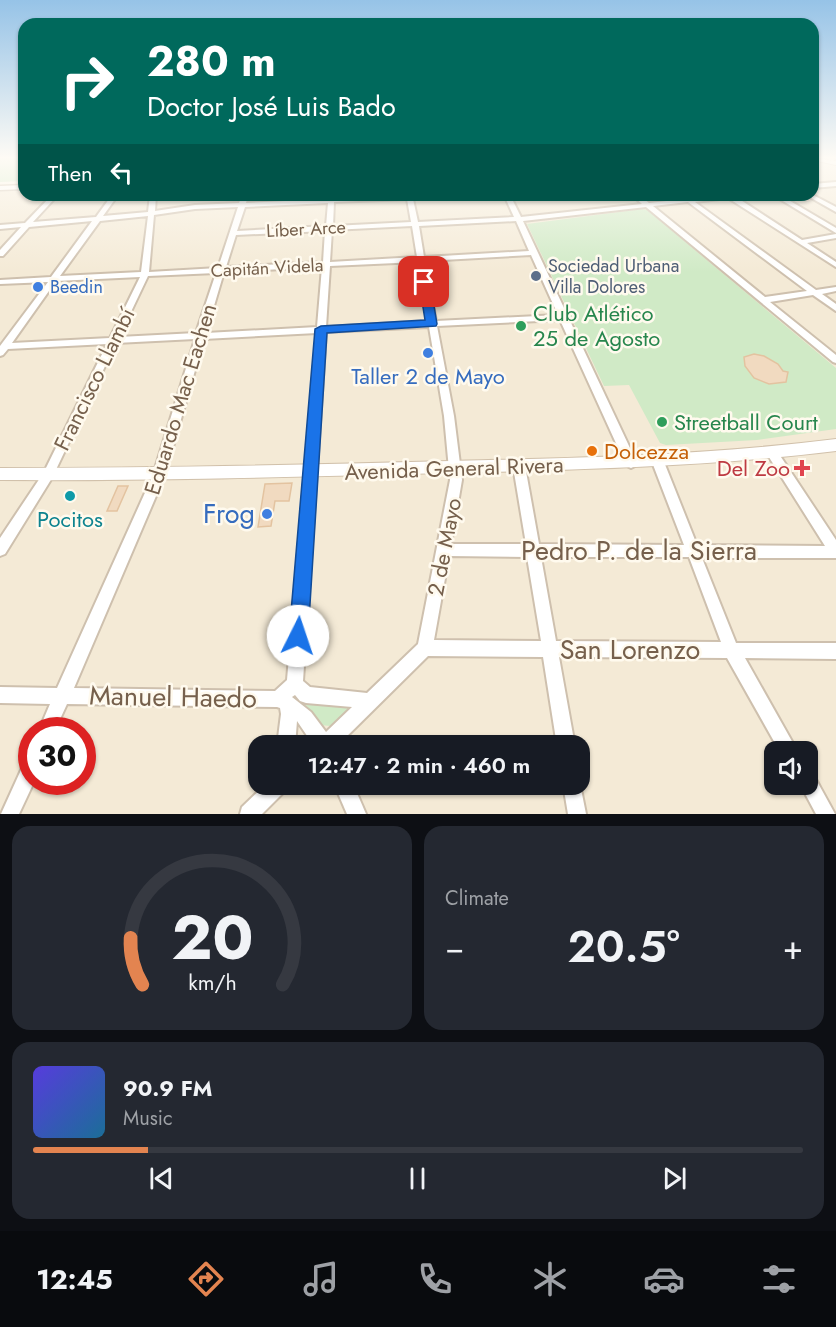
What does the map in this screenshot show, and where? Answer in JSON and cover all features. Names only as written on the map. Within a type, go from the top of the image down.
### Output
[{"type":"main road","name":"Avenida General Rivera","points":[[0,474],[159,475],[631,463],[773,454],[836,445]]},
{"type":"street","points":[[0,254],[50,201]]},
{"type":"street","points":[[3,350],[111,201]]},
{"type":"street","name":"Francisco Llambí","points":[[0,550],[48,475],[145,274],[153,201]]},
{"type":"street","name":"Eduardo Mac Eachen","points":[[53,717],[159,475],[243,201]]},
{"type":"street","points":[[0,226],[152,214],[195,207],[331,201],[295,684],[306,695],[371,700]]},
{"type":"street","name":"2 de Mayo","points":[[411,201],[456,467],[456,480],[425,648]]},
{"type":"street","points":[[510,201],[631,463]]},
{"type":"street","points":[[642,201],[834,357]]},
{"type":"street","points":[[690,201],[836,308]]},
{"type":"street","name":"Líber Arce","points":[[232,233],[518,219],[690,201]]},
{"type":"street","points":[[741,201],[836,265]]},
{"type":"street","points":[[786,201],[836,231]]},
{"type":"street","points":[[819,201],[836,210]]},
{"type":"street","points":[[800,242],[836,236]]},
{"type":"street","name":"Capitán Videla","points":[[0,282],[534,254]]},
{"type":"street","points":[[764,300],[836,289]]},
{"type":"street","points":[[3,350],[111,341],[564,316]]},
{"type":"street","points":[[773,454],[836,552]]},
{"type":"street","points":[[658,462],[732,651],[784,741]]},
{"type":"street","points":[[519,466],[564,735]]},
{"type":"street","name":"Pedro P. de la Sierra","points":[[443,550],[836,552]]},
{"type":"street","points":[[335,735],[425,648]]},
{"type":"street","name":"San Lorenzo","points":[[425,648],[836,651]]},
{"type":"street","name":"Manuel Haedo","points":[[0,695],[282,701],[295,684]]},
{"type":"street","points":[[282,701],[289,714],[287,735]]},
{"type":"street","points":[[282,701],[310,721],[318,735]]},
{"type":"street","points":[[10,814],[19,795]]},
{"type":"street","points":[[249,814],[269,795]]},
{"type":"street","points":[[348,795],[357,814]]},
{"type":"street","points":[[574,795],[577,814]]},
{"type":"street","points":[[815,795],[826,814]]},
{"type":"shaded area","points":[[0,196],[18,196],[18,201],[819,201],[819,196],[836,196],[836,814],[0,814]]},
{"type":"green space","points":[[647,210],[836,368],[836,429],[757,440],[666,445],[660,443],[629,385],[604,386],[527,224]]},
{"type":"green space","points":[[291,692],[349,705],[348,709],[330,726],[320,725],[304,705],[291,696]]},
{"type":"building","points":[[754,354],[764,356],[778,364],[783,371],[788,372],[786,382],[769,384],[754,378],[745,366],[744,357]]},
{"type":"building","name":"Frog","points":[[292,483],[289,501],[275,501],[271,526],[258,527],[265,484]]},
{"type":"building","points":[[118,486],[128,486],[117,511],[107,511]]},
{"type":"place","name":"Sociedad Urbana Villa Dolores","points":[[536,276]]},
{"type":"place","name":"Beedin","points":[[38,287]]},
{"type":"place","name":"Club Atlético 25 de Agosto","points":[[521,326]]},
{"type":"place","name":"Taller 2 de Mayo","points":[[428,353]]},
{"type":"place","name":"Streetball Court","points":[[662,422]]},
{"type":"place","name":"Dolcezza","points":[[592,451]]},
{"type":"place","name":"Del Zoo","points":[[802,468]]},
{"type":"place","name":"Pocitos","points":[[70,496]]},
{"type":"place","name":"Frog","points":[[267,514]]},
{"type":"route","points":[[298,636],[321,329],[432,324],[424,282]]}]
